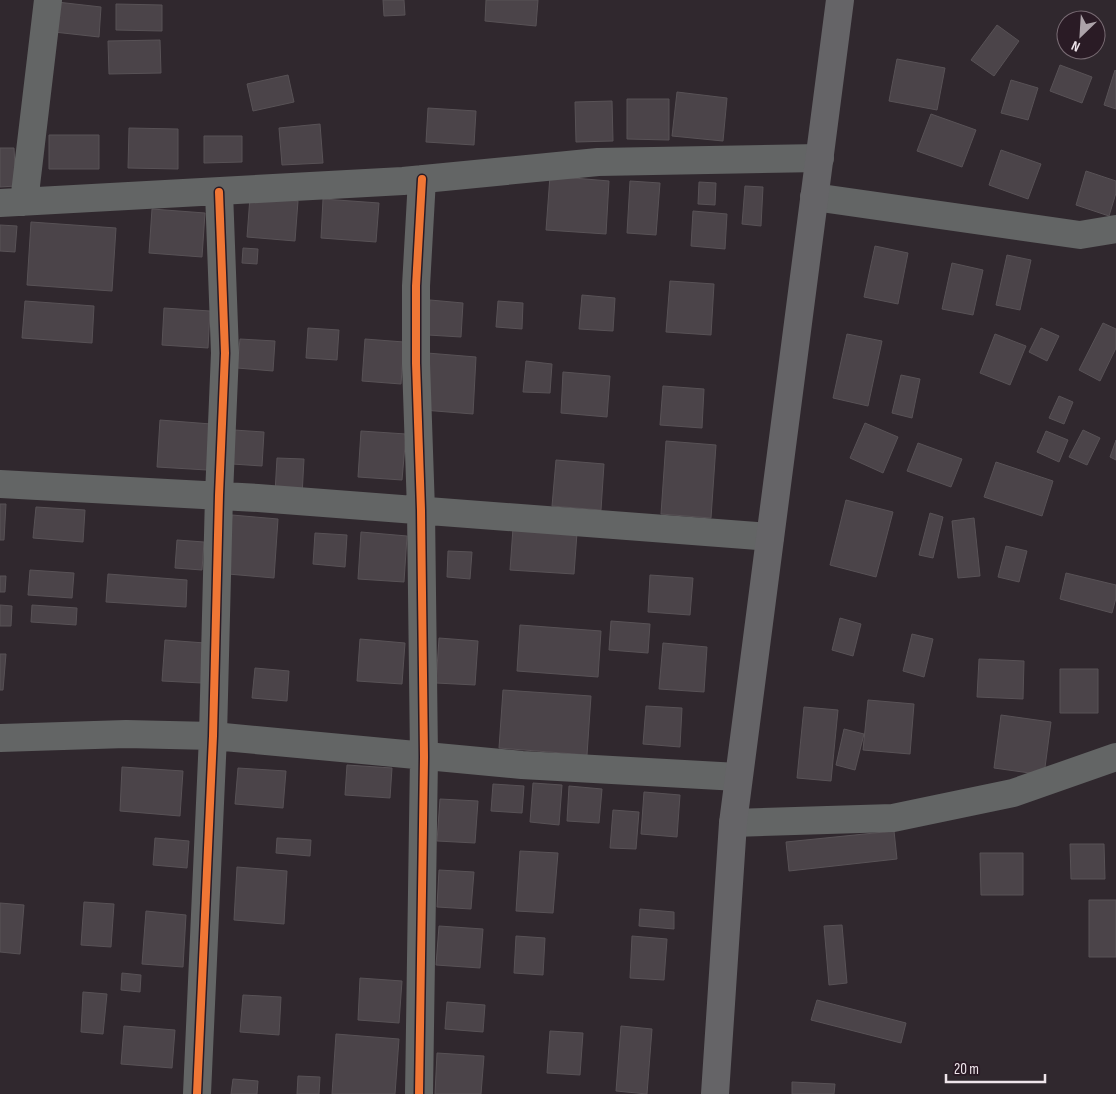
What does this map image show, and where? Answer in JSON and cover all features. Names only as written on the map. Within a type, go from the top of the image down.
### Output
[{"type":"main road","points":[[715,1094],[733,823],[738,777],[840,0]]},
{"type":"street","points":[[48,0],[12,203],[422,179],[598,162],[820,158]]},
{"type":"street","points":[[419,1094],[424,756],[416,306],[422,179]]},
{"type":"street","points":[[197,1094],[213,736],[224,353],[219,192]]},
{"type":"street","points":[[814,198],[1080,235],[1116,229]]},
{"type":"street","points":[[0,484],[219,495],[770,537]]},
{"type":"street","points":[[0,738],[126,734],[213,736],[522,765],[738,777]]},
{"type":"street","points":[[733,823],[893,818],[1013,793],[1116,757]]},
{"type":"building","points":[[383,0],[404,0],[405,15],[384,16]]},
{"type":"building","points":[[486,0],[538,0],[536,26],[485,21]]},
{"type":"building","points":[[57,2],[101,7],[99,37],[54,32]]},
{"type":"building","points":[[116,4],[162,5],[162,31],[116,30]]},
{"type":"building","points":[[997,25],[1019,41],[994,76],[971,60]]},
{"type":"building","points":[[160,40],[161,73],[109,74],[108,41]]},
{"type":"building","points":[[897,59],[945,68],[937,110],[889,101]]},
{"type":"building","points":[[1060,65],[1092,77],[1082,103],[1050,91]]},
{"type":"building","points":[[1116,71],[1116,109],[1104,105]]},
{"type":"building","points":[[288,75],[294,102],[253,111],[247,84]]},
{"type":"building","points":[[1011,80],[1038,88],[1028,120],[1001,113]]},
{"type":"building","points":[[677,92],[727,98],[723,141],[672,136]]},
{"type":"building","points":[[627,99],[669,99],[669,140],[627,139]]},
{"type":"building","points":[[612,101],[613,141],[576,142],[575,102]]},
{"type":"building","points":[[428,108],[476,111],[474,145],[426,142]]},
{"type":"building","points":[[931,114],[976,130],[962,167],[917,151]]},
{"type":"building","points":[[320,124],[323,163],[282,165],[279,128]]},
{"type":"building","points":[[129,128],[178,129],[178,169],[128,168]]},
{"type":"building","points":[[49,135],[99,135],[99,169],[49,169]]},
{"type":"building","points":[[204,136],[242,136],[242,162],[204,163]]},
{"type":"building","points":[[0,148],[14,148],[16,186],[0,187]]},
{"type":"building","points":[[1001,150],[1041,164],[1028,199],[989,185]]},
{"type":"building","points":[[1086,171],[1116,181],[1116,193],[1109,216],[1076,205]]},
{"type":"building","points":[[550,176],[609,181],[606,234],[546,230]]},
{"type":"building","points":[[630,181],[660,183],[656,235],[627,233]]},
{"type":"building","points":[[699,182],[716,183],[715,205],[698,204]]},
{"type":"building","points":[[745,186],[763,187],[761,226],[742,224]]},
{"type":"building","points":[[250,197],[298,201],[295,241],[247,237]]},
{"type":"building","points":[[323,199],[379,203],[376,242],[321,238]]},
{"type":"building","points":[[152,209],[205,213],[202,257],[149,253]]},
{"type":"building","points":[[693,211],[727,214],[725,249],[691,246]]},
{"type":"building","points":[[31,222],[116,228],[112,291],[27,285]]},
{"type":"building","points":[[0,225],[17,226],[15,252],[0,251]]},
{"type":"building","points":[[875,246],[908,253],[898,304],[864,297]]},
{"type":"building","points":[[243,248],[258,249],[257,264],[242,263]]},
{"type":"building","points":[[1007,255],[1031,260],[1020,310],[996,305]]},
{"type":"building","points":[[952,263],[983,270],[973,315],[942,309]]},
{"type":"building","points":[[670,281],[714,284],[711,335],[666,332]]},
{"type":"building","points":[[582,295],[615,298],[613,331],[579,329]]},
{"type":"building","points":[[430,300],[463,303],[461,337],[428,335]]},
{"type":"building","points":[[25,301],[94,306],[92,343],[22,338]]},
{"type":"building","points":[[498,301],[523,303],[522,329],[496,327]]},
{"type":"building","points":[[164,308],[210,311],[208,348],[162,345]]},
{"type":"building","points":[[1103,323],[1116,329],[1116,348],[1100,381],[1079,370]]},
{"type":"building","points":[[308,328],[339,330],[337,360],[306,358]]},
{"type":"building","points":[[1041,328],[1059,336],[1047,361],[1029,352]]},
{"type":"building","points":[[847,334],[882,341],[868,406],[833,398]]},
{"type":"building","points":[[995,334],[1026,346],[1010,385],[980,373]]},
{"type":"building","points":[[240,339],[275,341],[273,371],[237,368]]},
{"type":"building","points":[[365,339],[404,342],[401,384],[362,381]]},
{"type":"building","points":[[427,353],[476,357],[473,414],[423,410]]},
{"type":"building","points":[[526,361],[552,364],[550,393],[523,392]]},
{"type":"building","points":[[563,372],[610,376],[607,417],[561,413]]},
{"type":"building","points":[[901,375],[920,379],[912,418],[892,413]]},
{"type":"building","points":[[663,386],[704,389],[702,428],[660,425]]},
{"type":"building","points":[[1059,396],[1073,402],[1064,424],[1049,418]]},
{"type":"building","points":[[160,420],[211,424],[207,470],[157,467]]},
{"type":"building","points":[[865,423],[898,437],[883,473],[850,458]]},
{"type":"building","points":[[234,430],[264,432],[262,466],[232,464]]},
{"type":"building","points":[[1083,430],[1100,438],[1087,465],[1069,457]]},
{"type":"building","points":[[361,431],[406,434],[402,480],[358,477]]},
{"type":"building","points":[[1046,431],[1068,440],[1059,462],[1037,452]]},
{"type":"building","points":[[1116,440],[1116,460],[1110,457]]},
{"type":"building","points":[[666,441],[716,445],[711,518],[661,514]]},
{"type":"building","points":[[918,443],[962,459],[951,487],[907,471]]},
{"type":"building","points":[[277,458],[304,459],[302,496],[275,493]]},
{"type":"building","points":[[556,460],[604,464],[601,510],[552,506]]},
{"type":"building","points":[[996,462],[1053,481],[1042,516],[984,497]]},
{"type":"building","points":[[846,500],[893,512],[876,577],[830,565]]},
{"type":"building","points":[[0,504],[6,504],[4,540],[0,540]]},
{"type":"building","points":[[36,507],[85,510],[83,542],[33,538]]},
{"type":"building","points":[[930,513],[943,517],[933,558],[919,555]]},
{"type":"building","points":[[232,515],[278,519],[274,578],[228,574]]},
{"type":"building","points":[[974,518],[980,576],[958,578],[952,521]]},
{"type":"building","points":[[513,528],[577,533],[574,574],[510,570]]},
{"type":"building","points":[[361,532],[407,536],[404,582],[358,579]]},
{"type":"building","points":[[315,533],[347,535],[345,567],[313,564]]},
{"type":"building","points":[[177,540],[204,542],[202,570],[175,568]]},
{"type":"building","points":[[1006,546],[1027,551],[1019,582],[998,577]]},
{"type":"building","points":[[448,551],[472,552],[470,579],[447,577]]},
{"type":"building","points":[[30,570],[74,573],[72,598],[28,595]]},
{"type":"building","points":[[1066,573],[1116,585],[1116,598],[1112,613],[1060,599]]},
{"type":"building","points":[[108,574],[187,580],[186,607],[106,602]]},
{"type":"building","points":[[650,575],[693,578],[690,615],[648,612]]},
{"type":"building","points":[[0,576],[6,576],[5,592],[0,592]]},
{"type":"building","points":[[0,605],[12,606],[11,626],[0,626]]},
{"type":"building","points":[[32,605],[77,608],[76,625],[31,622]]},
{"type":"building","points":[[840,618],[861,624],[853,656],[832,650]]},
{"type":"building","points":[[611,621],[650,624],[648,653],[609,650]]},
{"type":"building","points":[[520,625],[601,631],[598,677],[517,671]]},
{"type":"building","points":[[912,634],[933,639],[924,677],[903,671]]},
{"type":"building","points":[[439,638],[478,641],[475,685],[436,683]]},
{"type":"building","points":[[360,639],[405,643],[402,684],[357,681]]},
{"type":"building","points":[[165,640],[205,643],[202,683],[162,681]]},
{"type":"building","points":[[663,643],[707,647],[704,692],[659,689]]},
{"type":"building","points":[[0,654],[6,654],[3,690],[0,690]]},
{"type":"building","points":[[979,659],[1024,661],[1023,699],[977,697]]},
{"type":"building","points":[[255,668],[289,671],[287,701],[252,698]]},
{"type":"building","points":[[1060,669],[1098,669],[1098,713],[1060,713]]},
{"type":"building","points":[[503,690],[591,696],[587,755],[499,748]]},
{"type":"building","points":[[868,700],[914,704],[910,754],[863,750]]},
{"type":"building","points":[[646,706],[682,708],[680,747],[643,744]]},
{"type":"building","points":[[804,707],[838,710],[831,781],[797,778]]},
{"type":"building","points":[[1001,715],[1051,722],[1044,775],[994,768]]},
{"type":"building","points":[[844,729],[864,734],[855,770],[836,765]]},
{"type":"building","points":[[347,765],[392,768],[390,798],[345,795]]},
{"type":"building","points":[[122,767],[183,771],[180,816],[120,811]]},
{"type":"building","points":[[238,768],[286,771],[283,808],[235,804]]},
{"type":"building","points":[[533,783],[562,785],[559,825],[530,822]]},
{"type":"building","points":[[493,784],[524,786],[522,813],[491,811]]},
{"type":"building","points":[[569,786],[602,789],[599,823],[567,821]]},
{"type":"building","points":[[644,792],[680,795],[677,837],[641,834]]},
{"type":"building","points":[[440,799],[478,801],[475,843],[437,841]]},
{"type":"building","points":[[613,810],[639,812],[636,849],[610,848]]},
{"type":"building","points":[[894,831],[897,859],[789,871],[786,842]]},
{"type":"building","points":[[155,838],[189,841],[187,868],[153,865]]},
{"type":"building","points":[[277,838],[311,840],[310,856],[276,853]]},
{"type":"building","points":[[1070,844],[1104,844],[1105,879],[1071,879]]},
{"type":"building","points":[[520,851],[558,853],[553,913],[516,911]]},
{"type":"building","points":[[980,853],[1023,853],[1023,895],[981,895]]},
{"type":"building","points":[[237,867],[287,871],[284,924],[234,920]]},
{"type":"building","points":[[439,870],[474,872],[471,909],[437,907]]},
{"type":"building","points":[[1089,900],[1116,900],[1116,957],[1089,957]]},
{"type":"building","points":[[84,902],[114,904],[111,947],[81,945]]},
{"type":"building","points":[[0,903],[24,905],[20,954],[0,952]]},
{"type":"building","points":[[640,909],[674,912],[674,929],[639,926]]},
{"type":"building","points":[[146,911],[186,915],[183,967],[142,964]]},
{"type":"building","points":[[842,925],[847,983],[829,985],[824,926]]},
{"type":"building","points":[[439,926],[483,929],[480,968],[436,965]]},
{"type":"building","points":[[516,936],[545,938],[543,975],[514,973]]},
{"type":"building","points":[[632,936],[667,939],[664,980],[630,978]]},
{"type":"building","points":[[122,973],[141,975],[140,992],[121,990]]},
{"type":"building","points":[[360,978],[402,981],[399,1023],[358,1020]]},
{"type":"building","points":[[83,992],[107,994],[103,1034],[81,1032]]},
{"type":"building","points":[[243,995],[281,997],[279,1035],[240,1032]]},
{"type":"building","points":[[817,1000],[906,1023],[901,1043],[811,1020]]},
{"type":"building","points":[[447,1002],[485,1005],[483,1032],[445,1029]]},
{"type":"building","points":[[124,1026],[175,1030],[172,1068],[121,1064]]},
{"type":"building","points":[[621,1026],[652,1029],[647,1094],[616,1091]]},
{"type":"building","points":[[550,1031],[583,1033],[580,1075],[547,1073]]},
{"type":"building","points":[[336,1034],[399,1039],[395,1094],[332,1094]]},
{"type":"building","points":[[437,1053],[484,1056],[481,1094],[435,1094]]},
{"type":"building","points":[[298,1076],[320,1077],[319,1094],[297,1094]]},
{"type":"building","points":[[233,1079],[258,1081],[257,1094],[231,1094]]},
{"type":"building","points":[[792,1082],[835,1084],[834,1094],[792,1094]]},
{"type":"cycle path","points":[[419,1094],[424,757],[416,286],[422,179]]},
{"type":"cycle path","points":[[197,1094],[213,736],[219,495],[225,353],[219,192]]}]
